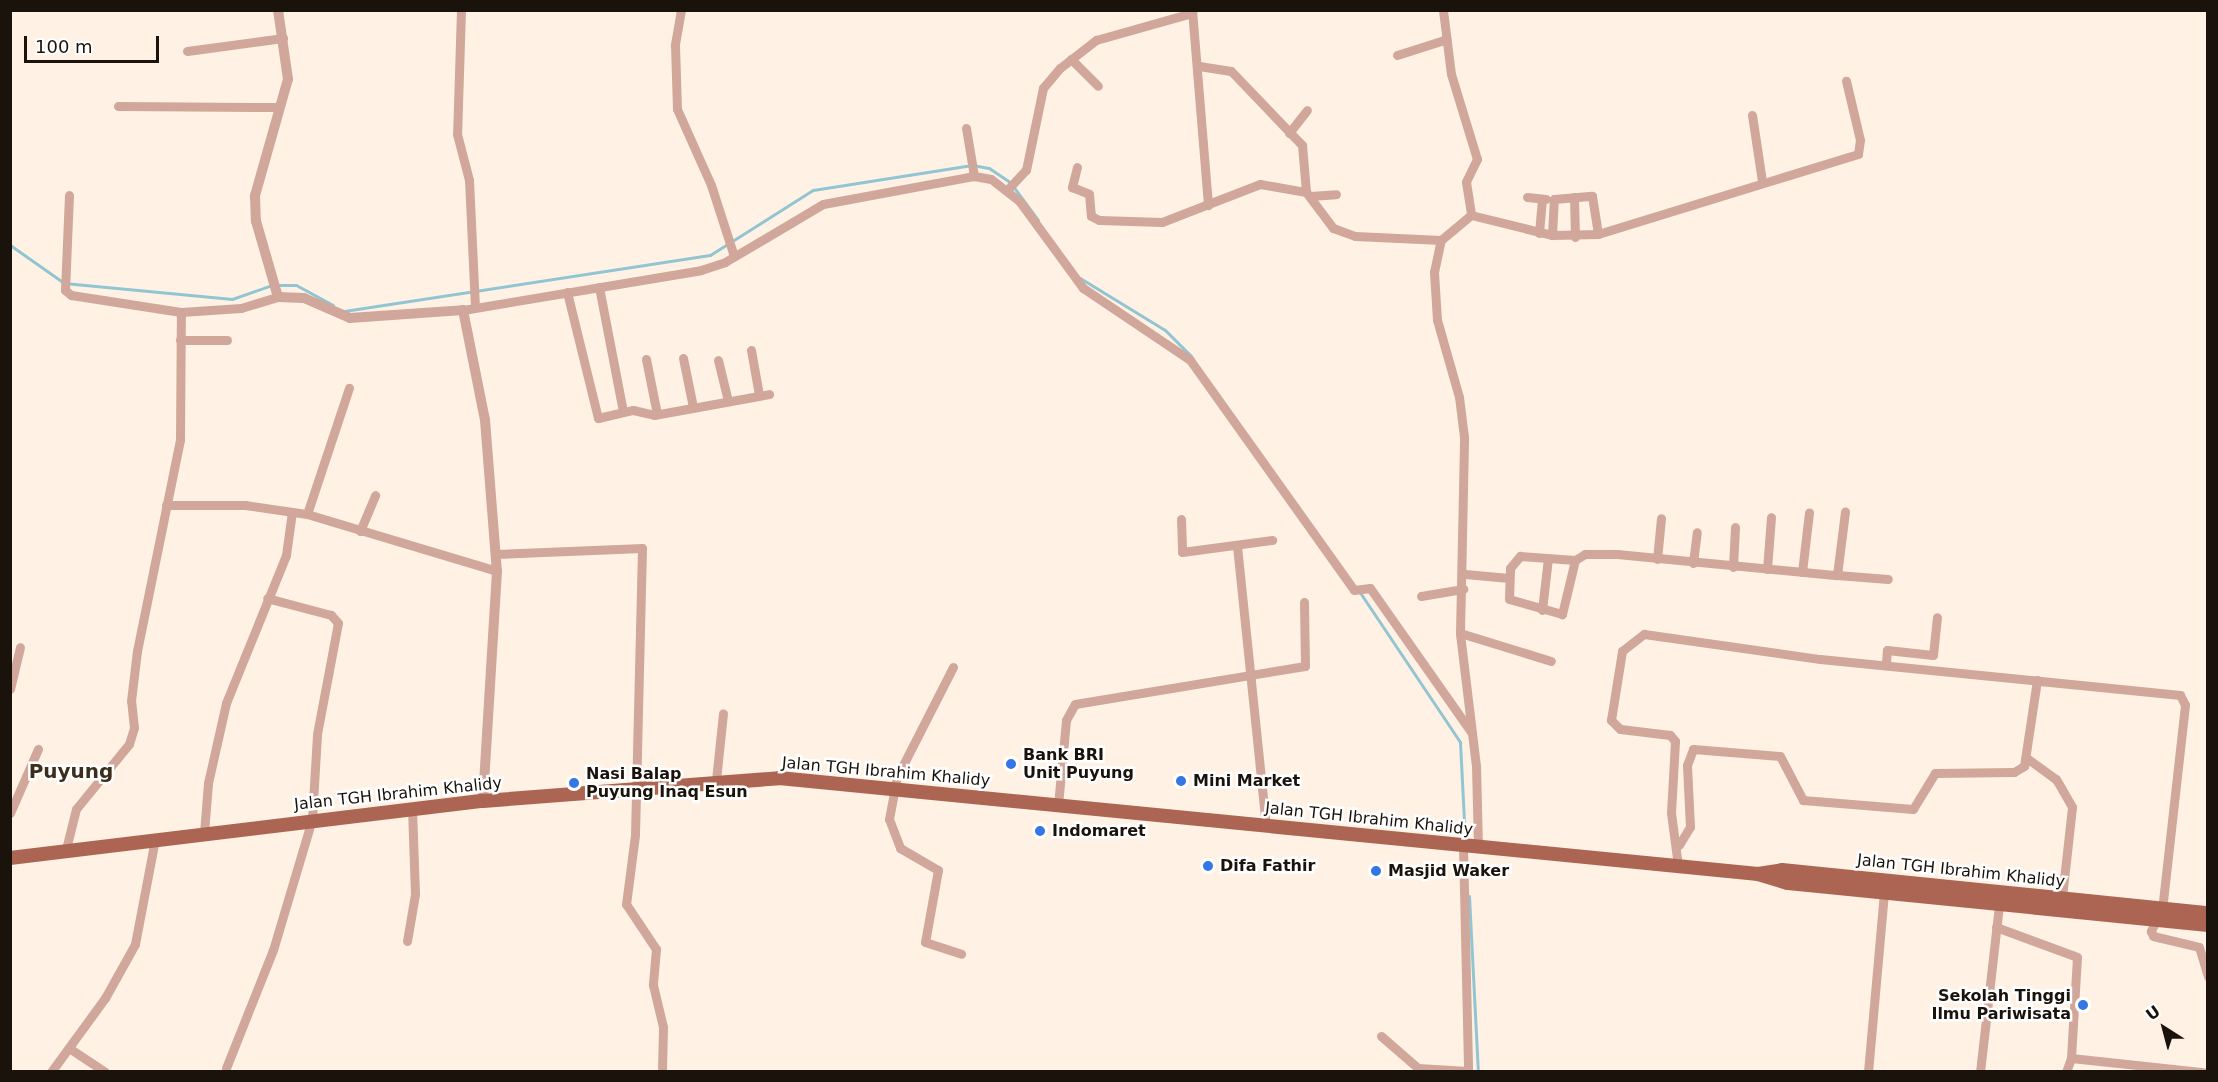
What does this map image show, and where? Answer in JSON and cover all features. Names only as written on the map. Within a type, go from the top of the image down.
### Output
[{"type":"main road","name":"Jalan TGH Ibrahim Khalidy","points":[[10,858],[312,819],[717,780],[894,786],[1470,847],[1758,874],[1788,883],[1999,904],[2161,914]]},
{"type":"main road","name":"Jalan TGH Ibrahim Khalidy","points":[[1758,874],[1782,870],[2062,898],[2161,914]]},
{"type":"main road","points":[[2161,914],[2208,913]]},
{"type":"main road","points":[[2161,914],[2208,925]]},
{"type":"street","points":[[277,296],[255,196],[290,67],[278,10]]},
{"type":"street","points":[[461,10],[457,134],[469,180],[475,304]]},
{"type":"street","points":[[681,10],[675,45],[677,109],[732,250]]},
{"type":"street","points":[[1443,10],[1451,74],[1478,159],[1466,182],[1471,215]]},
{"type":"street","points":[[1011,186],[1026,170],[1043,88],[1071,59],[1104,37],[1192,12],[1199,66],[1208,205]]},
{"type":"street","points":[[187,51],[283,38]]},
{"type":"street","points":[[1397,55],[1447,39]]},
{"type":"street","points":[[1071,59],[1098,86]]},
{"type":"street","points":[[1199,66],[1231,71],[1303,148],[1308,194],[1329,224],[1347,234],[1441,240],[1471,215]]},
{"type":"street","points":[[1471,215],[1552,235],[1575,237],[1598,234],[1762,181],[1860,153],[1846,81]]},
{"type":"street","points":[[118,106],[279,107]]},
{"type":"street","points":[[1289,133],[1307,110]]},
{"type":"street","points":[[1752,115],[1762,181]]},
{"type":"street","points":[[966,128],[973,169]]},
{"type":"street","points":[[1077,167],[1072,187],[1089,194],[1095,219],[1162,222],[1260,184],[1308,194],[1336,194]]},
{"type":"street","points":[[69,195],[65,285],[181,312],[241,308],[277,296],[304,298],[350,318],[463,310],[475,304],[567,292],[701,270],[732,250],[824,204],[973,169],[1011,186],[1083,288],[1190,360],[1472,733]]},
{"type":"street","points":[[1527,197],[1595,198],[1598,234]]},
{"type":"street","points":[[1574,197],[1575,237]]},
{"type":"street","points":[[1539,233],[1542,199]]},
{"type":"street","points":[[1552,235],[1554,199]]},
{"type":"street","points":[[1381,1036],[1418,1068],[1468,1071],[1472,733],[1460,633],[1465,574],[1462,416],[1436,306],[1441,240]]},
{"type":"street","points":[[599,287],[624,412]]},
{"type":"street","points":[[567,292],[593,414],[624,412],[657,414],[764,394],[751,350]]},
{"type":"street","points":[[463,310],[485,420],[497,571],[483,801]]},
{"type":"street","points":[[66,849],[81,800],[132,737],[137,651],[180,440],[181,312]]},
{"type":"street","points":[[180,340],[227,340]]},
{"type":"street","points":[[683,358],[693,407]]},
{"type":"street","points":[[646,359],[657,414]]},
{"type":"street","points":[[718,360],[728,401]]},
{"type":"street","points":[[307,514],[349,388]]},
{"type":"street","points":[[360,531],[375,495]]},
{"type":"street","points":[[166,506],[245,505],[307,514],[497,571]]},
{"type":"street","points":[[204,833],[208,783],[226,703],[286,555],[292,512]]},
{"type":"street","points":[[1802,572],[1809,512]]},
{"type":"street","points":[[1837,575],[1845,512]]},
{"type":"street","points":[[1767,569],[1771,517]]},
{"type":"street","points":[[1657,559],[1660,518]]},
{"type":"street","points":[[1181,519],[1182,552],[1272,540]]},
{"type":"street","points":[[1733,567],[1735,527]]},
{"type":"street","points":[[1693,563],[1697,532]]},
{"type":"street","points":[[496,554],[641,546],[637,786],[626,904],[655,946],[653,985],[663,1027],[662,1071]]},
{"type":"street","points":[[1237,546],[1253,678],[1266,825]]},
{"type":"street","points":[[1575,560],[1562,613],[1542,610],[1510,600],[1509,578],[1516,557],[1575,560],[1593,553],[1888,579]]},
{"type":"street","points":[[1542,610],[1548,558]]},
{"type":"street","points":[[1465,574],[1509,578]]},
{"type":"street","points":[[1421,596],[1463,589]]},
{"type":"street","points":[[226,1068],[273,950],[312,819],[316,734],[338,621],[267,598]]},
{"type":"street","points":[[1058,805],[1066,720],[1075,704],[1253,678],[1308,664],[1304,602]]},
{"type":"street","points":[[1886,663],[1887,650],[1933,655],[1937,617]]},
{"type":"street","points":[[1460,633],[1551,661]]},
{"type":"street","points":[[1678,866],[1679,845],[1671,821],[1674,738],[1620,729],[1611,720],[1627,646],[1647,634],[2184,698],[2161,914],[2153,936],[2199,947],[2208,977]]},
{"type":"street","points":[[10,689],[20,647]]},
{"type":"street","points":[[953,667],[894,786],[891,835],[915,860],[938,870],[924,941],[961,954]]},
{"type":"street","points":[[1679,845],[1690,827],[1687,765],[1696,748],[1780,756],[1803,800],[1913,809],[1935,773],[2014,772],[2028,759],[2037,680]]},
{"type":"street","points":[[717,780],[723,712]]},
{"type":"street","points":[[10,813],[38,750]]},
{"type":"street","points":[[2028,759],[2056,779],[2072,807],[2062,898]]},
{"type":"street","points":[[407,941],[415,894],[412,809]]},
{"type":"street","points":[[51,1071],[105,998],[142,927],[155,839]]},
{"type":"street","points":[[1868,1071],[1884,891]]},
{"type":"street","points":[[1980,1071],[1999,904]]},
{"type":"street","points":[[1996,927],[2077,957],[2071,1058],[2066,1071]]},
{"type":"street","points":[[69,1048],[105,1071]]},
{"type":"street","points":[[2071,1058],[2205,1071]]},
{"type":"waterway","points":[[344,311],[710,255],[813,190],[972,165],[989,168],[1010,182],[1038,220]]},
{"type":"waterway","points":[[10,245],[64,283],[232,299],[272,285]]},
{"type":"waterway","points":[[1080,278],[1165,330],[1191,356]]},
{"type":"waterway","points":[[279,285],[296,285],[333,305]]},
{"type":"waterway","points":[[1359,591],[1460,742],[1465,842]]},
{"type":"waterway","points":[[1469,896],[1478,1072]]},
{"type":"place","name":"Bank BRI Unit Puyung","points":[[1011,764]]},
{"type":"place","name":"Mini Market","points":[[1181,781]]},
{"type":"place","name":"Nasi Balap Puyung Inaq Esun","points":[[574,783]]},
{"type":"place","name":"Indomaret","points":[[1040,831]]},
{"type":"place","name":"Difa Fathir","points":[[1208,866]]},
{"type":"place","name":"Masjid Waker","points":[[1376,871]]},
{"type":"place","name":"Sekolah Tinggi Ilmu Pariwisata","points":[[2083,1005]]},
{"type":"district","name":"Puyung","points":[[71,771]]}]
